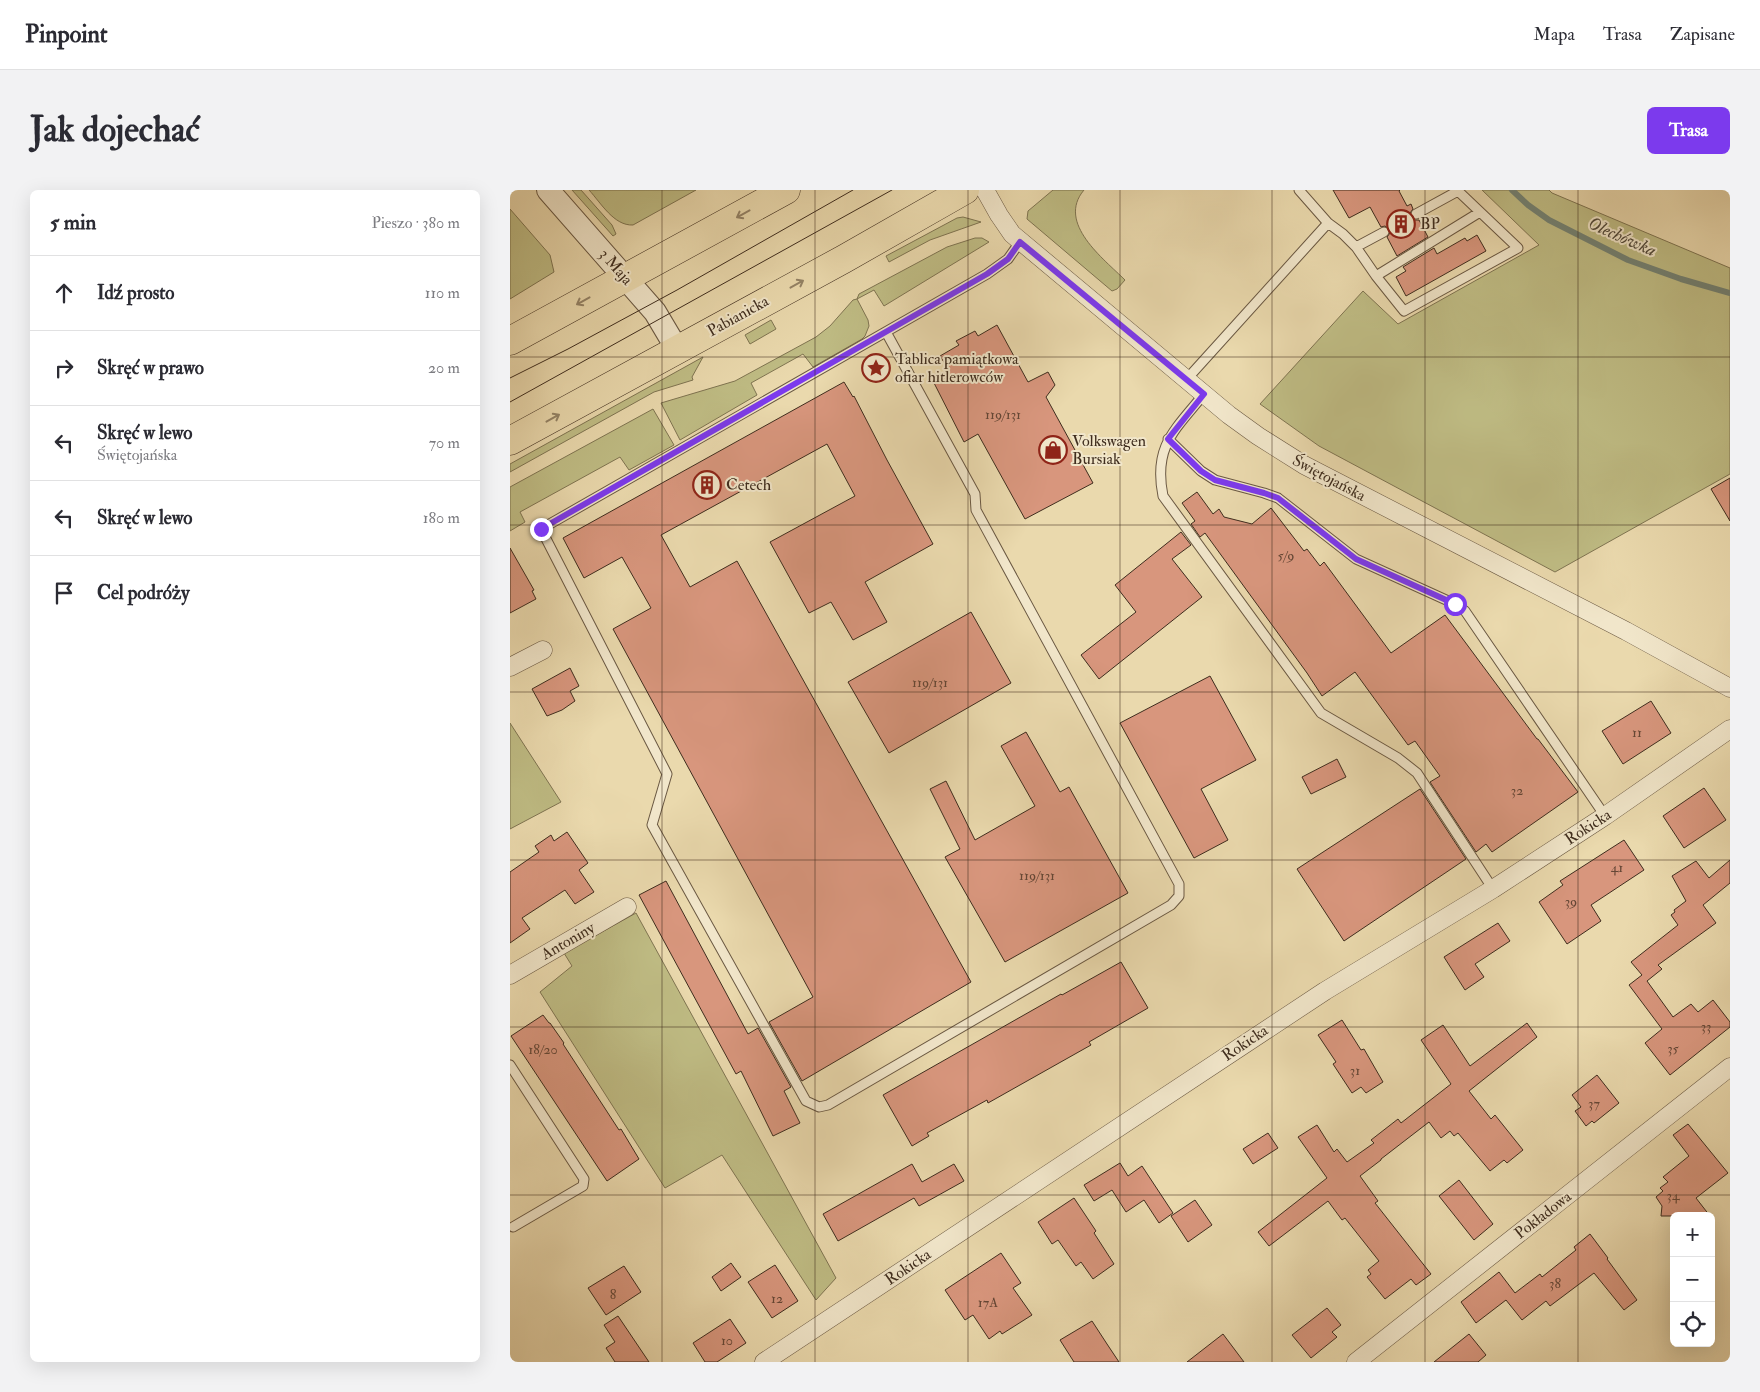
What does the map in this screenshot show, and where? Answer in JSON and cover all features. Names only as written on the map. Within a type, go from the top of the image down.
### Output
[{"type":"main road","points":[[510,342],[786,190]]},
{"type":"main road","name":"Pabianicka","points":[[510,441],[965,190]]},
{"type":"street","name":"3 Maja","points":[[548,190],[655,312],[677,349]]},
{"type":"street","name":"Świętojańska","points":[[985,190],[1005,225],[1020,242],[1186,380],[1258,436],[1304,465],[1626,631],[1730,688]]},
{"type":"street","points":[[510,667],[543,650]]},
{"type":"street","name":"Rokicka","points":[[764,1362],[1325,990],[1493,889],[1605,816],[1730,729]]},
{"type":"street","name":"Antoniny","points":[[510,975],[627,907]]},
{"type":"street","name":"Pokładowa","points":[[1356,1362],[1730,1067]]},
{"type":"lane","points":[[1299,190],[1328,224],[1343,234],[1356,247],[1404,311],[1518,248],[1457,191],[1416,214]]},
{"type":"lane","points":[[1376,276],[1480,212]]},
{"type":"lane","points":[[1186,380],[1328,224]]},
{"type":"lane","points":[[1356,247],[1384,232]]},
{"type":"lane","points":[[886,332],[974,494],[976,510],[1179,884],[1179,896],[1171,905],[836,1100],[819,1107],[806,1101],[652,825],[667,774],[541,529],[987,274],[1008,259],[1020,242]]},
{"type":"lane","points":[[1204,394],[1168,439],[1162,455],[1160,478],[1163,496],[1321,713],[1398,758],[1417,773],[1493,889]]},
{"type":"lane","points":[[1168,439],[1201,471],[1215,480],[1278,498],[1356,559],[1455,604],[1465,611],[1605,816]]},
{"type":"lane","points":[[510,1065],[584,1179],[583,1186],[514,1227]]},
{"type":"shaded area","points":[[572,190],[581,190],[612,225],[616,234],[613,236]]},
{"type":"shaded area","points":[[589,190],[696,190],[633,225],[620,222],[614,218]]},
{"type":"shaded area","points":[[1053,190],[1084,190],[1077,202],[1076,215],[1079,227],[1095,251],[1125,280],[1117,289],[1112,291],[1027,219],[1028,211]]},
{"type":"shaded area","points":[[1482,190],[1549,190],[1552,193],[1730,268],[1730,474],[1555,572],[1319,446],[1260,404],[1363,291],[1398,324],[1539,245]]},
{"type":"shaded area","points":[[510,209],[550,255],[554,272],[510,299]]},
{"type":"shaded area","points":[[963,217],[981,222],[930,240],[889,262],[886,256],[957,218]]},
{"type":"shaded area","points":[[975,238],[982,238],[989,242],[884,306],[874,290],[857,299],[859,294],[947,247]]},
{"type":"shaded area","points":[[857,299],[868,320],[869,326],[862,339],[813,367],[803,354],[751,383],[757,395],[680,440],[661,403],[735,381],[816,337],[830,326],[853,300]]},
{"type":"shaded area","points":[[771,320],[776,329],[750,344],[745,335]]},
{"type":"shaded area","points":[[703,357],[692,377],[693,380],[654,392],[510,472],[510,464]]},
{"type":"shaded area","points":[[653,409],[674,445],[629,470],[620,457],[520,512],[525,522],[510,531],[510,487]]},
{"type":"shaded area","points":[[510,723],[561,802],[510,829]]},
{"type":"shaded area","points":[[636,913],[836,1278],[816,1300],[722,1155],[665,1188],[540,992],[572,966],[564,953]]},
{"type":"building","points":[[1333,190],[1400,190],[1407,206],[1411,204],[1413,209],[1410,213],[1411,217],[1419,220],[1428,237],[1397,256],[1387,237],[1390,233],[1389,229],[1385,226],[1381,227],[1370,207],[1349,218]]},
{"type":"building","points":[[1477,235],[1486,251],[1406,296],[1396,277],[1406,271],[1403,267],[1434,248],[1437,254],[1465,238],[1467,241]]},
{"type":"building","points":[[997,325],[1028,382],[1048,372],[1055,385],[1046,397],[1093,483],[1025,519],[978,434],[964,442],[932,379],[949,370],[940,356],[959,345],[956,341],[975,331],[978,336]]},
{"type":"building","points":[[844,382],[854,396],[933,544],[865,582],[887,622],[853,640],[831,602],[809,613],[770,542],[855,496],[827,444],[661,535],[690,587],[737,561],[971,982],[802,1081],[769,1022],[813,997],[613,629],[651,608],[622,557],[584,578],[563,538]]},
{"type":"building","points":[[1730,478],[1730,521],[1711,489]]},
{"type":"building","points":[[1197,492],[1213,514],[1219,509],[1224,517],[1252,524],[1271,508],[1304,551],[1307,549],[1320,566],[1324,562],[1391,653],[1445,615],[1578,792],[1492,852],[1486,844],[1476,852],[1430,782],[1440,776],[1415,741],[1408,745],[1355,672],[1322,696],[1205,533],[1200,537],[1191,524],[1195,521],[1182,503]]},
{"type":"building","points":[[1181,532],[1191,545],[1172,559],[1202,597],[1099,679],[1081,655],[1136,612],[1115,585]]},
{"type":"building","points":[[510,548],[534,590],[532,591],[536,599],[510,613]]},
{"type":"building","points":[[971,612],[1011,683],[889,753],[848,682]]},
{"type":"building","points":[[570,668],[579,686],[570,691],[575,701],[562,710],[547,716],[532,689]]},
{"type":"building","points":[[1210,676],[1256,760],[1201,789],[1228,840],[1194,858],[1120,723]]},
{"type":"building","points":[[1651,701],[1671,733],[1623,764],[1602,731]]},
{"type":"building","points":[[1026,732],[1060,792],[1069,787],[1128,893],[1005,962],[945,857],[960,849],[930,789],[946,781],[975,840],[1035,806],[1001,746]]},
{"type":"building","points":[[1337,759],[1346,777],[1311,794],[1302,777]]},
{"type":"building","points":[[1704,788],[1726,820],[1684,848],[1663,816]]},
{"type":"building","points":[[1420,789],[1466,859],[1344,941],[1297,869]]},
{"type":"building","points":[[567,832],[588,863],[579,870],[594,892],[575,904],[565,890],[522,918],[530,929],[510,943],[510,872],[539,852],[535,846],[551,835],[554,841]]},
{"type":"building","points":[[1624,840],[1644,870],[1591,905],[1601,921],[1567,944],[1539,902],[1563,885],[1560,881]]},
{"type":"building","points":[[1730,860],[1730,883],[1703,905],[1716,923],[1658,965],[1662,969],[1647,981],[1673,1017],[1691,1004],[1698,1012],[1713,1000],[1730,1022],[1730,1027],[1670,1075],[1645,1043],[1662,1029],[1629,985],[1642,975],[1631,962],[1678,925],[1671,915],[1675,912],[1674,910],[1686,901],[1672,876],[1696,861],[1709,878]]},
{"type":"building","points":[[666,881],[748,1034],[758,1028],[791,1087],[784,1091],[800,1123],[773,1136],[741,1071],[736,1074],[639,895]]},
{"type":"building","points":[[1498,923],[1510,941],[1475,964],[1484,977],[1465,990],[1444,957]]},
{"type":"building","points":[[1121,962],[1148,1008],[1089,1042],[1091,1045],[988,1103],[987,1100],[927,1133],[929,1136],[912,1146],[883,1095]]},
{"type":"building","points":[[543,1015],[564,1043],[639,1159],[607,1181],[511,1036]]},
{"type":"building","points":[[1342,1020],[1361,1050],[1364,1049],[1383,1082],[1366,1093],[1361,1087],[1352,1093],[1333,1064],[1336,1062],[1318,1035]]},
{"type":"building","points":[[1527,1023],[1537,1037],[1469,1091],[1491,1119],[1495,1115],[1523,1150],[1507,1163],[1504,1160],[1490,1171],[1458,1133],[1454,1136],[1450,1131],[1441,1138],[1429,1122],[1360,1176],[1378,1201],[1375,1203],[1431,1274],[1416,1285],[1411,1279],[1385,1299],[1367,1277],[1371,1274],[1368,1270],[1379,1261],[1345,1218],[1342,1220],[1328,1201],[1269,1246],[1258,1232],[1327,1178],[1298,1137],[1317,1125],[1334,1152],[1337,1149],[1347,1162],[1374,1143],[1371,1140],[1398,1119],[1401,1123],[1451,1084],[1421,1040],[1443,1025],[1470,1066]]},
{"type":"building","points":[[1597,1075],[1619,1103],[1594,1123],[1592,1121],[1586,1126],[1575,1111],[1581,1107],[1572,1095]]},
{"type":"building","points":[[1688,1124],[1728,1173],[1696,1198],[1707,1212],[1670,1212],[1670,1216],[1661,1216],[1662,1206],[1656,1197],[1663,1191],[1660,1188],[1668,1182],[1663,1177],[1689,1156],[1673,1135]]},
{"type":"building","points":[[1268,1133],[1278,1148],[1253,1164],[1243,1149]]},
{"type":"building","points":[[1120,1163],[1128,1176],[1142,1166],[1173,1213],[1159,1223],[1144,1200],[1126,1212],[1112,1190],[1094,1201],[1084,1185]]},
{"type":"building","points":[[912,1164],[922,1182],[954,1164],[964,1181],[919,1206],[914,1198],[838,1241],[823,1214]]},
{"type":"building","points":[[1459,1180],[1493,1224],[1474,1240],[1439,1196]]},
{"type":"building","points":[[1074,1198],[1096,1231],[1094,1233],[1114,1264],[1093,1279],[1081,1262],[1076,1266],[1058,1240],[1052,1244],[1038,1222]]},
{"type":"building","points":[[1195,1200],[1212,1225],[1188,1242],[1171,1216]]},
{"type":"building","points":[[1590,1234],[1637,1300],[1624,1310],[1594,1273],[1550,1306],[1546,1301],[1522,1320],[1506,1300],[1476,1323],[1461,1302],[1499,1272],[1515,1293],[1540,1274],[1542,1277],[1576,1250],[1574,1247]]},
{"type":"building","points":[[1001,1253],[1021,1283],[1013,1288],[1032,1315],[1002,1334],[1000,1331],[989,1339],[973,1315],[965,1320],[945,1290]]},
{"type":"building","points":[[731,1263],[741,1277],[721,1291],[712,1277]]},
{"type":"building","points":[[775,1265],[798,1301],[772,1318],[748,1282]]},
{"type":"building","points":[[624,1266],[641,1292],[606,1315],[588,1288]]},
{"type":"building","points":[[1327,1308],[1341,1325],[1332,1332],[1337,1337],[1311,1358],[1292,1335]]},
{"type":"building","points":[[618,1316],[649,1362],[615,1362],[606,1348],[615,1342],[604,1325]]},
{"type":"building","points":[[730,1319],[746,1343],[717,1362],[705,1362],[693,1343]]},
{"type":"building","points":[[1092,1321],[1119,1362],[1074,1362],[1060,1340]]},
{"type":"building","points":[[1223,1334],[1244,1362],[1187,1362]]},
{"type":"building","points":[[1469,1334],[1486,1355],[1478,1362],[1434,1362]]},
{"type":"waterway","name":"Olechówka","points":[[1512,190],[1528,205],[1549,220],[1628,260],[1681,279],[1730,293]]},
{"type":"tram line","points":[[510,378],[677,290],[853,190]]},
{"type":"tram line","points":[[510,402],[892,190]]},
{"type":"place","name":"BP","points":[[1401,224]]},
{"type":"place","name":"Tablica pamiątkowa ofiar hitlerowców","points":[[876,368]]},
{"type":"place","name":"Volkswagen Bursiak","points":[[1053,450]]},
{"type":"place","name":"Cetech","points":[[707,485]]},
{"type":"route","points":[[541,529],[987,274],[1008,259],[1020,242],[1204,394],[1168,439],[1201,471],[1215,480],[1278,498],[1356,559],[1455,604]]}]
